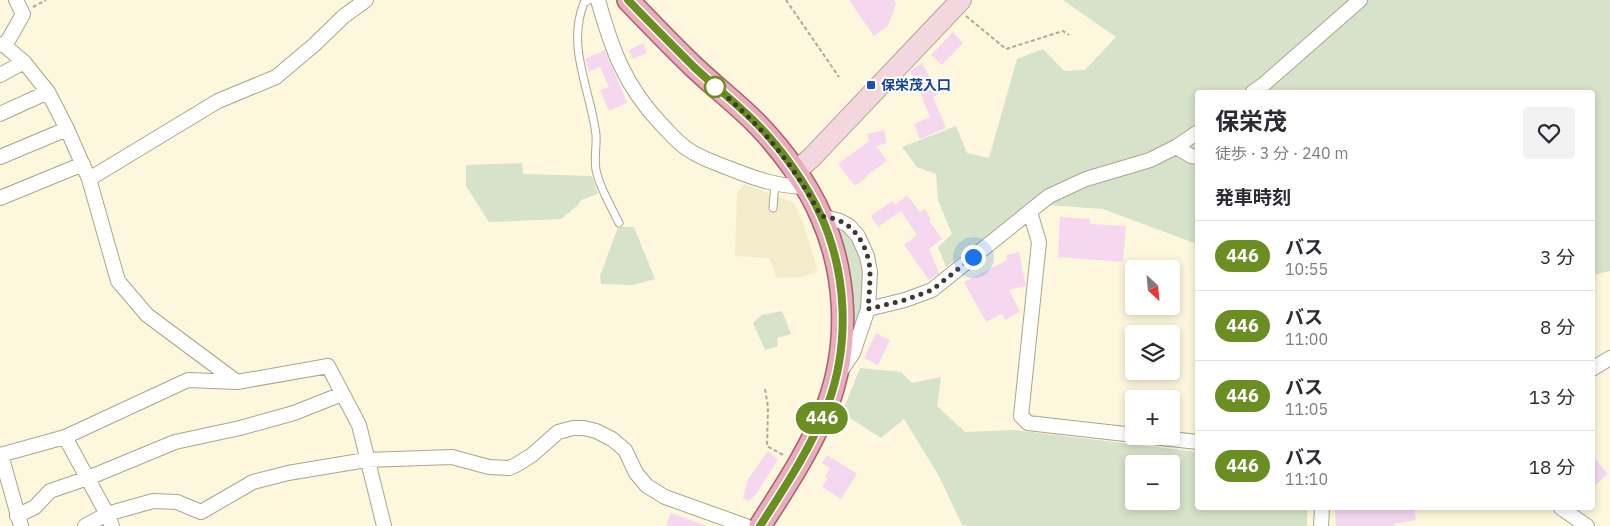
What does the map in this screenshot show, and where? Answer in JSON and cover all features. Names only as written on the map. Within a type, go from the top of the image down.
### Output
[{"type":"main road","points":[[628,0],[694,67],[758,126],[779,149],[800,179],[821,216],[835,258],[843,308],[840,359],[835,378],[828,403],[800,465],[760,526]]},
{"type":"street","points":[[16,0],[23,14],[3,45],[24,62],[48,92],[68,129],[89,179],[118,281],[147,315],[237,382]]},
{"type":"street","points":[[89,179],[218,101],[276,77],[314,45],[344,16],[366,0]]},
{"type":"street","points":[[598,0],[623,73],[646,108],[670,134],[685,148],[704,158],[758,179],[786,186],[800,179],[812,157],[958,3]]},
{"type":"street","points":[[1256,90],[1360,0]]},
{"type":"street","points":[[0,75],[24,62]]},
{"type":"street","points":[[0,114],[48,92]]},
{"type":"street","points":[[0,157],[68,129]]},
{"type":"street","points":[[868,309],[905,300],[932,290],[1049,196],[1086,179],[1150,160],[1176,147],[1195,134]]},
{"type":"street","points":[[1176,147],[1195,157]]},
{"type":"street","points":[[0,198],[83,164]]},
{"type":"street","points":[[1030,212],[1038,242],[1021,416],[1028,423],[1125,434]]},
{"type":"street","points":[[821,216],[840,221],[849,226],[858,236],[867,256],[870,272],[868,309],[853,353],[835,378]]},
{"type":"street","points":[[1595,367],[1610,358]]},
{"type":"street","points":[[342,394],[294,413],[240,428],[175,442],[88,478],[50,491],[19,521],[0,455],[65,437],[188,380],[237,382],[328,366],[358,425],[384,526]]},
{"type":"street","points":[[85,526],[110,520],[152,501],[177,502],[201,512],[253,482],[288,473],[366,460],[452,457],[489,468],[509,468],[532,455],[558,432],[573,428],[584,428],[596,431],[612,439],[625,450],[636,473],[647,486],[696,509],[746,526]]},
{"type":"street","points":[[65,437],[110,520]]},
{"type":"street","points":[[1180,440],[1195,442]]},
{"type":"street","points":[[1321,526],[1322,510]]},
{"type":"street","points":[[1564,510],[1587,526]]},
{"type":"lane","points":[[589,0],[584,3],[580,10],[577,28],[577,47],[593,116],[596,137],[596,172],[619,223]]},
{"type":"lane","points":[[774,208],[775,183]]},
{"type":"path","points":[[786,0],[839,77]]},
{"type":"path","points":[[958,3],[1006,49],[1063,30],[1069,35]]},
{"type":"path","points":[[765,389],[768,407],[767,446],[787,458]]},
{"type":"shaded area","points":[[744,184],[794,203],[803,223],[817,267],[814,273],[802,277],[777,278],[769,258],[735,256],[737,193]]},
{"type":"green space","points":[[1063,0],[1610,0],[1610,271],[1595,275],[1595,90],[1195,90],[1195,243],[1103,209],[1033,204],[946,267],[938,247],[952,234],[938,200],[936,174],[917,167],[902,147],[956,126],[967,153],[989,158],[1017,59],[1043,49],[1064,71],[1085,70],[1116,37]]},
{"type":"green space","points":[[522,163],[523,174],[592,176],[598,194],[581,200],[578,205],[561,219],[489,222],[466,186],[466,165]]},
{"type":"green space","points":[[618,227],[634,227],[655,279],[633,285],[601,284],[600,276]]},
{"type":"green space","points":[[845,230],[859,252],[864,279],[863,298],[853,335],[853,295],[848,264],[839,233]]},
{"type":"green space","points":[[782,311],[791,334],[777,338],[778,346],[765,350],[753,323],[762,315]]},
{"type":"green space","points":[[860,368],[901,372],[912,383],[941,377],[937,406],[965,432],[1014,430],[1125,443],[1125,445],[1195,452],[1195,510],[1307,510],[1307,526],[962,525],[939,476],[904,419],[881,438],[842,413]]},
{"type":"building","points":[[849,0],[894,0],[896,4],[888,26],[874,36]]},
{"type":"building","points":[[953,32],[963,43],[942,65],[931,55]]},
{"type":"building","points":[[643,43],[647,53],[633,59],[629,50]]},
{"type":"building","points":[[605,50],[627,103],[609,111],[600,90],[609,87],[600,67],[589,72],[585,59]]},
{"type":"building","points":[[922,63],[938,94],[933,97],[946,128],[920,139],[914,124],[930,117],[921,91],[910,71]]},
{"type":"building","points":[[884,130],[887,143],[876,146],[887,161],[855,186],[838,164],[869,141],[867,134]]},
{"type":"building","points":[[907,195],[920,212],[925,209],[931,219],[929,220],[942,239],[929,249],[939,273],[929,280],[904,245],[917,235],[901,211],[878,227],[871,216],[892,201],[895,205]]},
{"type":"building","points":[[1060,217],[1090,219],[1090,224],[1126,226],[1123,262],[1058,257]]},
{"type":"building","points":[[1019,252],[1026,286],[1009,290],[1020,312],[1005,320],[1002,314],[986,322],[964,282],[1007,260],[1006,255]]},
{"type":"building","points":[[876,333],[890,340],[878,365],[864,358]]},
{"type":"building","points":[[768,451],[778,460],[756,494],[749,501],[743,498],[748,479]]},
{"type":"building","points":[[827,455],[857,474],[841,499],[822,487],[827,479],[825,477],[830,468],[822,463]]},
{"type":"building","points":[[1595,459],[1608,474],[1595,485]]},
{"type":"building","points":[[1335,510],[1414,510],[1416,520],[1394,524],[1394,526],[1336,526]]},
{"type":"building","points":[[671,513],[705,525],[666,526]]},
{"type":"bus line","name":"446","points":[[628,0],[694,67],[758,126],[779,149],[813,200],[821,216],[835,258],[843,308],[840,359],[835,378],[828,403],[800,465],[760,526]]},
{"type":"place","name":"保栄茂入口","points":[[871,85]]},
{"type":"route","points":[[715,87],[758,126],[779,149],[813,200],[821,216],[840,221],[849,226],[858,236],[867,256],[870,272],[868,309],[905,300],[932,290],[973,257]]}]
